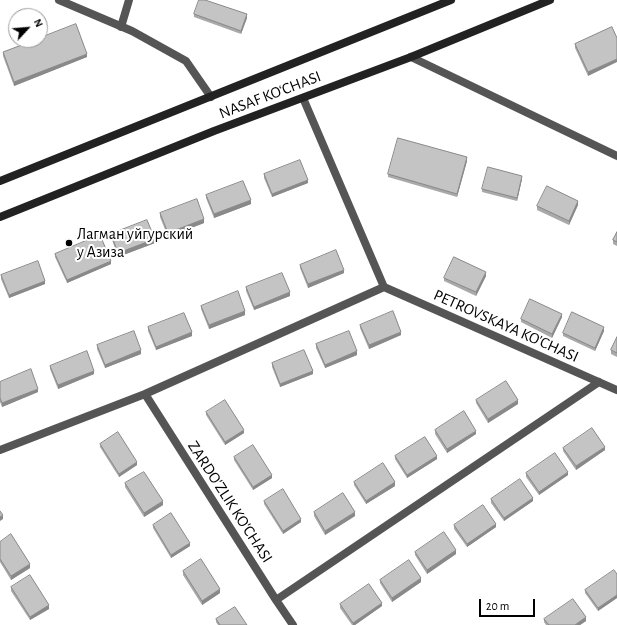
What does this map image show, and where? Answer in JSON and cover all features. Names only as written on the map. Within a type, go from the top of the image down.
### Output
[{"type":"main road","name":"NASAF KO‘CHASI","points":[[0,181],[451,0]]},
{"type":"main road","name":"NASAF KO‘CHASI","points":[[0,217],[207,134],[411,57],[550,0]]},
{"type":"street","points":[[59,0],[132,31],[186,61],[211,97]]},
{"type":"street","points":[[122,27],[129,0]]},
{"type":"street","points":[[411,57],[617,156]]},
{"type":"street","points":[[0,450],[145,394],[384,287],[303,98]]},
{"type":"street","name":"PETROVSKAYA KO'CHASI","points":[[384,287],[617,390]]},
{"type":"street","points":[[276,600],[599,382]]},
{"type":"street","name":"ZARDO'ZLIK KO'CHASI","points":[[145,394],[293,625]]},
{"type":"building","points":[[199,0],[205,0],[247,14],[241,31],[194,14]]},
{"type":"building","points":[[76,24],[87,54],[14,82],[3,52],[14,48],[48,48],[48,35]]},
{"type":"building","points":[[612,27],[617,38],[617,59],[588,72],[575,44]]},
{"type":"building","points":[[398,138],[467,157],[457,194],[388,174]]},
{"type":"building","points":[[300,160],[308,180],[272,194],[264,174]]},
{"type":"building","points":[[488,167],[522,176],[517,198],[482,189]]},
{"type":"building","points":[[243,181],[251,200],[214,214],[206,195]]},
{"type":"building","points":[[547,186],[578,201],[569,221],[537,206]]},
{"type":"building","points":[[197,199],[204,219],[168,233],[160,213]]},
{"type":"building","points":[[147,220],[155,239],[118,253],[111,234]]},
{"type":"building","points":[[617,232],[617,242],[613,240]]},
{"type":"building","points":[[100,235],[111,261],[67,280],[55,254]]},
{"type":"building","points":[[336,250],[344,270],[308,284],[300,265]]},
{"type":"building","points":[[454,257],[486,272],[476,292],[444,278]]},
{"type":"building","points":[[38,261],[45,281],[9,295],[1,275]]},
{"type":"building","points":[[282,273],[290,292],[254,307],[246,287]]},
{"type":"building","points":[[238,291],[245,311],[209,325],[201,306]]},
{"type":"building","points":[[530,299],[562,314],[552,334],[521,319]]},
{"type":"building","points":[[393,311],[401,332],[369,345],[360,325]]},
{"type":"building","points":[[572,312],[604,327],[595,348],[563,333]]},
{"type":"building","points":[[184,313],[192,332],[156,347],[148,327]]},
{"type":"building","points":[[134,331],[141,350],[105,365],[97,345]]},
{"type":"building","points":[[349,331],[357,351],[325,365],[316,344]]},
{"type":"building","points":[[617,337],[617,353],[611,350]]},
{"type":"building","points":[[304,350],[313,371],[280,384],[272,363]]},
{"type":"building","points":[[87,351],[94,371],[58,385],[50,366]]},
{"type":"building","points":[[31,369],[38,389],[2,403],[0,398],[0,382]]},
{"type":"building","points":[[506,381],[518,400],[488,419],[476,400]]},
{"type":"building","points":[[225,400],[244,430],[225,442],[206,412]]},
{"type":"building","points":[[464,411],[476,431],[447,449],[435,430]]},
{"type":"building","points":[[592,428],[605,447],[576,466],[563,448]]},
{"type":"building","points":[[118,432],[137,462],[119,474],[100,444]]},
{"type":"building","points":[[425,437],[437,456],[407,475],[395,456]]},
{"type":"building","points":[[253,445],[272,475],[253,487],[234,457]]},
{"type":"building","points":[[555,453],[568,472],[539,492],[526,473]]},
{"type":"building","points":[[383,463],[395,482],[366,501],[354,482]]},
{"type":"building","points":[[144,472],[163,501],[144,513],[125,483]]},
{"type":"building","points":[[520,479],[533,498],[504,518],[491,499]]},
{"type":"building","points":[[283,489],[301,519],[283,531],[264,501]]},
{"type":"building","points":[[343,493],[355,512],[325,531],[314,512]]},
{"type":"building","points":[[483,505],[496,524],[467,544],[454,525]]},
{"type":"building","points":[[171,513],[190,543],[171,555],[153,525]]},
{"type":"building","points":[[444,532],[456,550],[427,570],[415,552]]},
{"type":"building","points":[[11,534],[30,564],[11,576],[0,559],[0,542]]},
{"type":"building","points":[[201,559],[220,589],[202,601],[183,571]]},
{"type":"building","points":[[409,560],[421,578],[392,598],[380,580]]},
{"type":"building","points":[[614,570],[617,574],[617,595],[598,608],[585,590]]},
{"type":"building","points":[[30,575],[49,605],[30,617],[11,587]]},
{"type":"building","points":[[369,584],[382,603],[353,623],[340,604]]},
{"type":"building","points":[[573,599],[586,617],[575,625],[549,625],[544,619]]},
{"type":"building","points":[[235,607],[247,625],[220,625],[216,619]]},
{"type":"place","name":"Лагман уйгурский у Азиза","points":[[69,243]]}]
